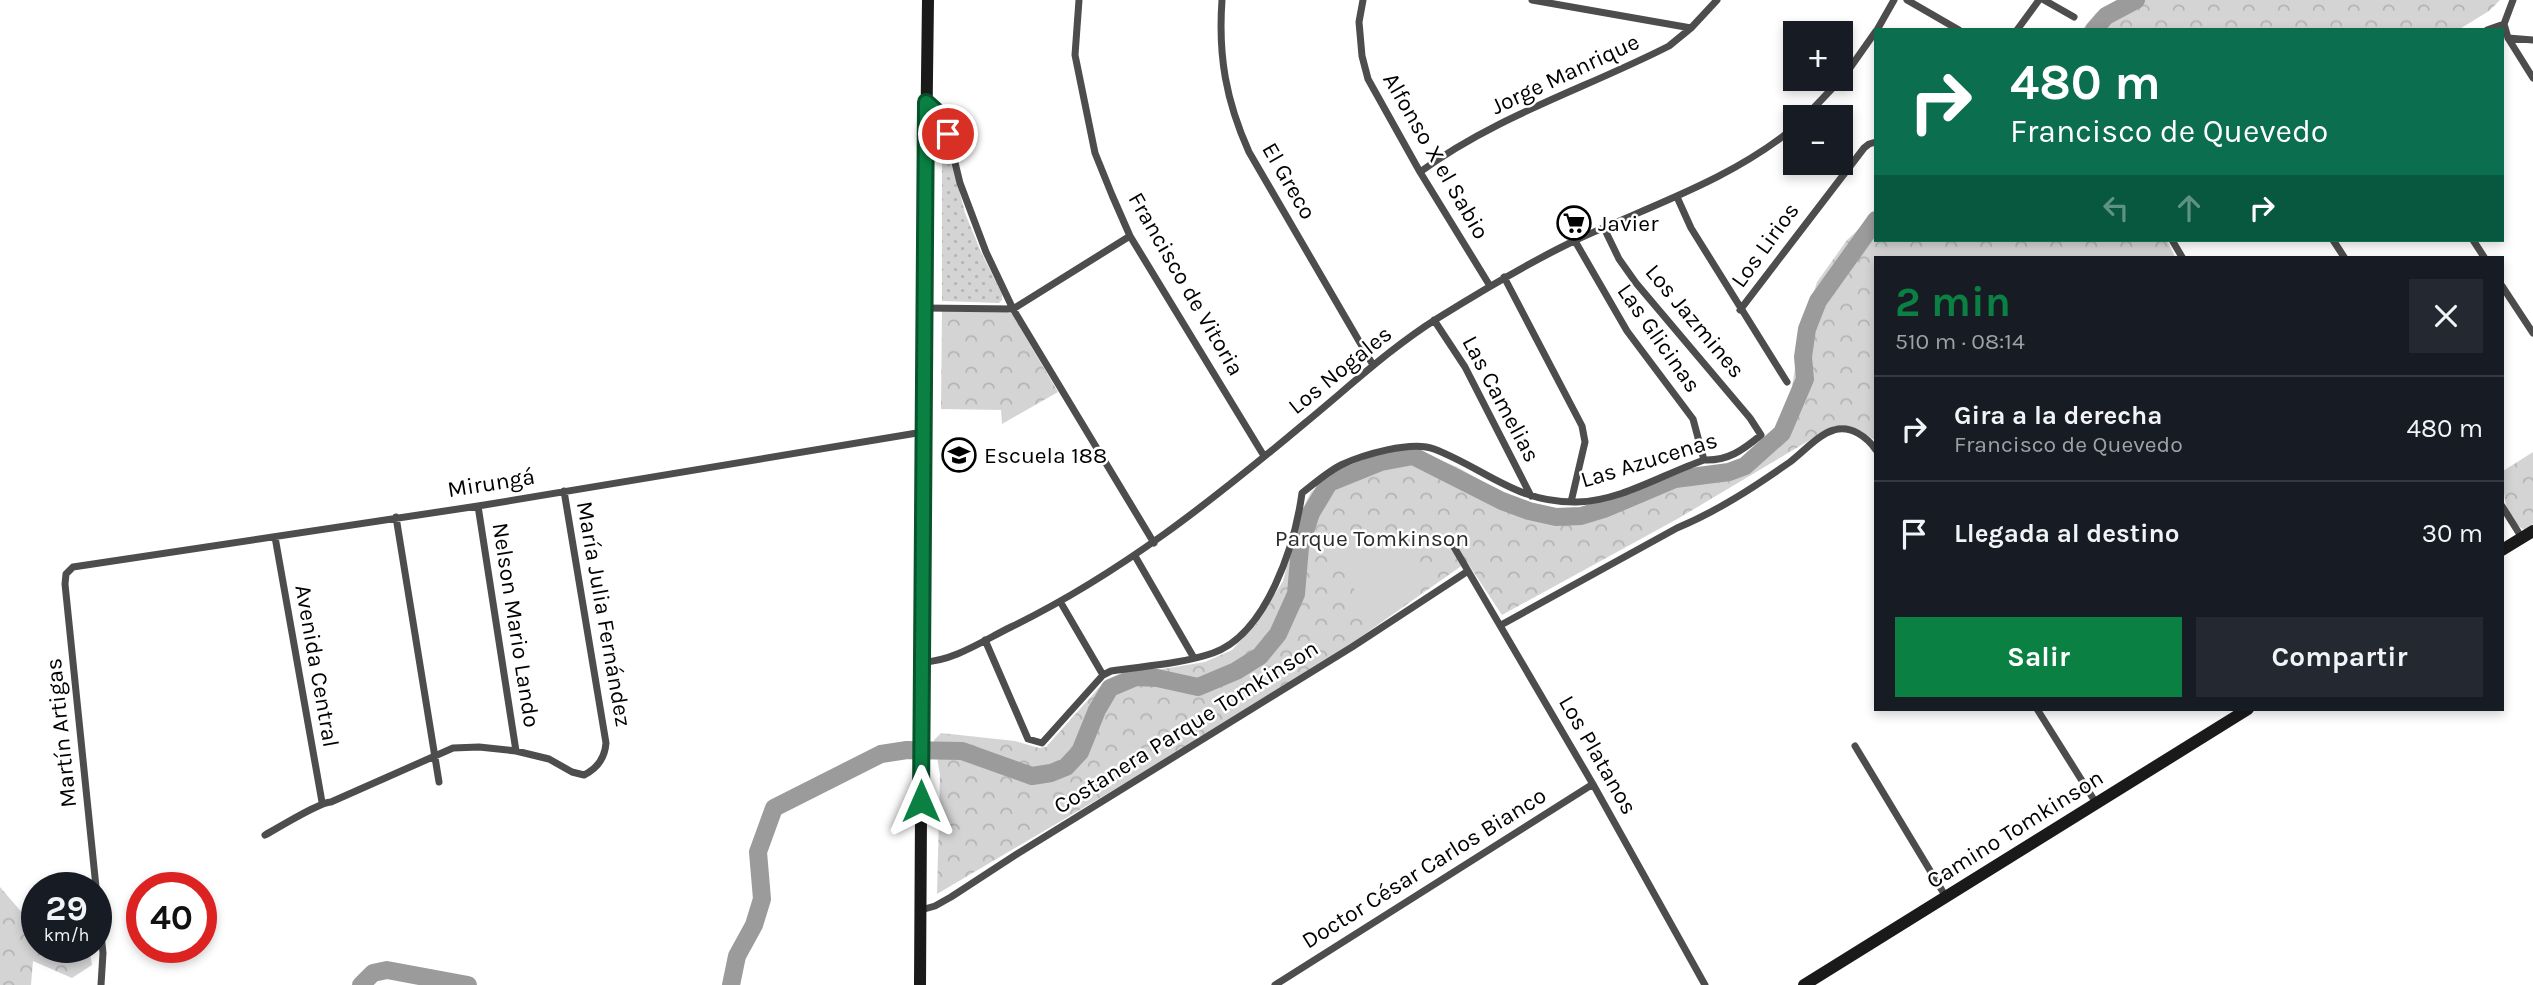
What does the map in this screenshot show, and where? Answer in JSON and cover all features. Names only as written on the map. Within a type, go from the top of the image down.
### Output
[{"type":"street","points":[[920,985],[928,0]]},
{"type":"street","name":"Francisco de Vitoria","points":[[1079,0],[1075,55],[1095,153],[1130,236],[1264,456]]},
{"type":"street","name":"El Greco","points":[[1222,0],[1221,49],[1234,120],[1249,152],[1373,365]]},
{"type":"street","name":"Alfonso X el Sabio","points":[[1363,0],[1359,22],[1362,56],[1368,79],[1420,172],[1490,286]]},
{"type":"street","points":[[1532,0],[1691,28]]},
{"type":"street","name":"Jorge Manrique","points":[[1420,172],[1443,155],[1512,118],[1669,46],[1691,28],[1717,0]]},
{"type":"street","points":[[1877,28],[1894,0]]},
{"type":"street","points":[[1907,0],[1956,28]]},
{"type":"street","points":[[2019,28],[2041,0],[2074,18]]},
{"type":"street","points":[[2513,0],[2504,24],[2508,38],[2533,78]]},
{"type":"street","points":[[2493,28],[2504,24]]},
{"type":"street","points":[[1816,105],[1845,75],[1874,33]]},
{"type":"street","points":[[2508,38],[2533,40]]},
{"type":"street","points":[[926,102],[944,118],[960,183],[986,252],[1013,309],[1154,543]]},
{"type":"street","name":"Los Nogales","points":[[923,662],[945,659],[1061,603],[1135,556],[1236,481],[1373,365],[1434,320],[1504,278],[1575,241],[1732,171],[1783,136]]},
{"type":"street","name":"Los Lirios","points":[[1741,310],[1864,148],[1874,143]]},
{"type":"street","points":[[1676,197],[1691,228],[1787,382]]},
{"type":"street","name":"Los Jazmines","points":[[1604,228],[1619,259],[1636,283],[1751,418],[1761,435]]},
{"type":"street","points":[[924,308],[1013,309],[1130,236]]},
{"type":"street","name":"Las Glicinas","points":[[1575,241],[1627,331],[1693,419],[1704,460]]},
{"type":"street","points":[[1504,278],[1582,426],[1585,442],[1571,502]]},
{"type":"street","points":[[2504,289],[2533,333]]},
{"type":"street","name":"Las Camelias","points":[[1434,320],[1465,367],[1531,496]]},
{"type":"street","points":[[1501,625],[1677,528],[1705,517],[1756,485],[1830,431],[1847,429],[1861,435],[1874,448]]},
{"type":"street","name":"Mirungá","points":[[66,574],[72,567],[478,506],[923,432]]},
{"type":"street","name":"Las Azucenas","points":[[1104,675],[1111,671],[1194,658],[1214,653],[1227,646],[1255,618],[1270,593],[1286,559],[1302,493],[1341,465],[1360,458],[1416,445],[1432,448],[1490,479],[1531,496],[1571,502],[1600,499],[1704,460],[1720,460],[1731,456],[1761,435]]},
{"type":"street","name":"María Julia Fernández","points":[[516,751],[549,759],[572,772],[584,775],[597,765],[605,754],[606,743],[564,491]]},
{"type":"street","name":"Nelson Mario Lando","points":[[478,506],[516,751]]},
{"type":"street","points":[[2504,508],[2528,534],[2504,549]]},
{"type":"street","points":[[396,517],[439,782]]},
{"type":"street","name":"Avenida Central","points":[[275,537],[321,802]]},
{"type":"street","name":"Los Platanos","points":[[1454,547],[1592,784],[1704,985]]},
{"type":"street","points":[[1135,556],[1194,658]]},
{"type":"street","name":"Costanera Parque Tomkinson","points":[[921,910],[951,897],[1352,647],[1468,571]]},
{"type":"street","name":"Martín Artigas","points":[[66,574],[94,872]]},
{"type":"street","points":[[985,640],[1028,739],[1038,744],[1047,740],[1104,675],[1061,603]]},
{"type":"street","points":[[2038,711],[2096,803]]},
{"type":"street","name":"Camino Tomkinson","points":[[1804,985],[2245,711]]},
{"type":"street","points":[[1854,746],[1946,897]]},
{"type":"street","points":[[265,835],[308,813],[321,802],[331,802],[453,748],[516,751]]},
{"type":"street","name":"Doctor César Carlos Bianco","points":[[1275,985],[1592,784]]},
{"type":"street","name":"Martín Artigas","points":[[101,985],[102,963]]},
{"type":"green space","points":[[2119,0],[2500,0],[2489,11],[2461,28],[2084,28],[2096,13]]},
{"type":"green space","points":[[942,124],[965,213],[1002,294],[999,303],[942,301]]},
{"type":"green space","name":"Parque Tomkinson","points":[[1874,215],[1874,242],[2168,242],[2175,256],[1874,256],[1874,440],[1861,431],[1842,425],[1825,431],[1679,518],[1502,615],[1467,562],[1335,655],[1207,735],[937,894],[940,775],[934,740],[941,733],[1046,747],[1104,682],[1120,676],[1205,662],[1232,650],[1257,623],[1283,581],[1302,510],[1311,492],[1344,467],[1384,455],[1417,450],[1459,468],[1506,495],[1560,513],[1583,511],[1686,470],[1735,463],[1772,435],[1789,407],[1799,342],[1817,282],[1847,240]]},
{"type":"green space","points":[[942,311],[1012,314],[1058,392],[1002,424],[1001,410],[941,409]]},
{"type":"green space","points":[[2533,452],[2533,524],[2525,530],[2513,520],[2506,505],[2504,470]]},
{"type":"green space","points":[[1377,518],[1424,587],[1376,620],[1328,551]]},
{"type":"green space","points":[[0,887],[21,912],[21,963],[33,963],[31,985],[0,985]]},
{"type":"green space","points":[[38,963],[92,963],[72,978]]},
{"type":"waterway","points":[[2096,28],[2106,16],[2136,0]]},
{"type":"waterway","points":[[731,985],[737,956],[754,925],[762,899],[758,852],[774,808],[881,754],[907,750],[962,751],[1032,776],[1051,773],[1066,767],[1080,752],[1097,710],[1110,688],[1136,677],[1157,678],[1198,687],[1236,671],[1260,656],[1278,634],[1296,594],[1300,547],[1311,513],[1329,483],[1381,462],[1413,456],[1502,501],[1529,511],[1556,517],[1581,516],[1675,479],[1729,472],[1745,466],[1782,433],[1805,379],[1803,357],[1807,329],[1818,301],[1874,223]]},
{"type":"waterway","points":[[361,985],[373,973],[387,970],[468,985]]},
{"type":"place","name":"Javier","points":[[1574,223]]},
{"type":"place","name":"Escuela 188","points":[[959,455]]},
{"type":"route","points":[[921,801],[926,102],[944,118],[948,134]]}]
